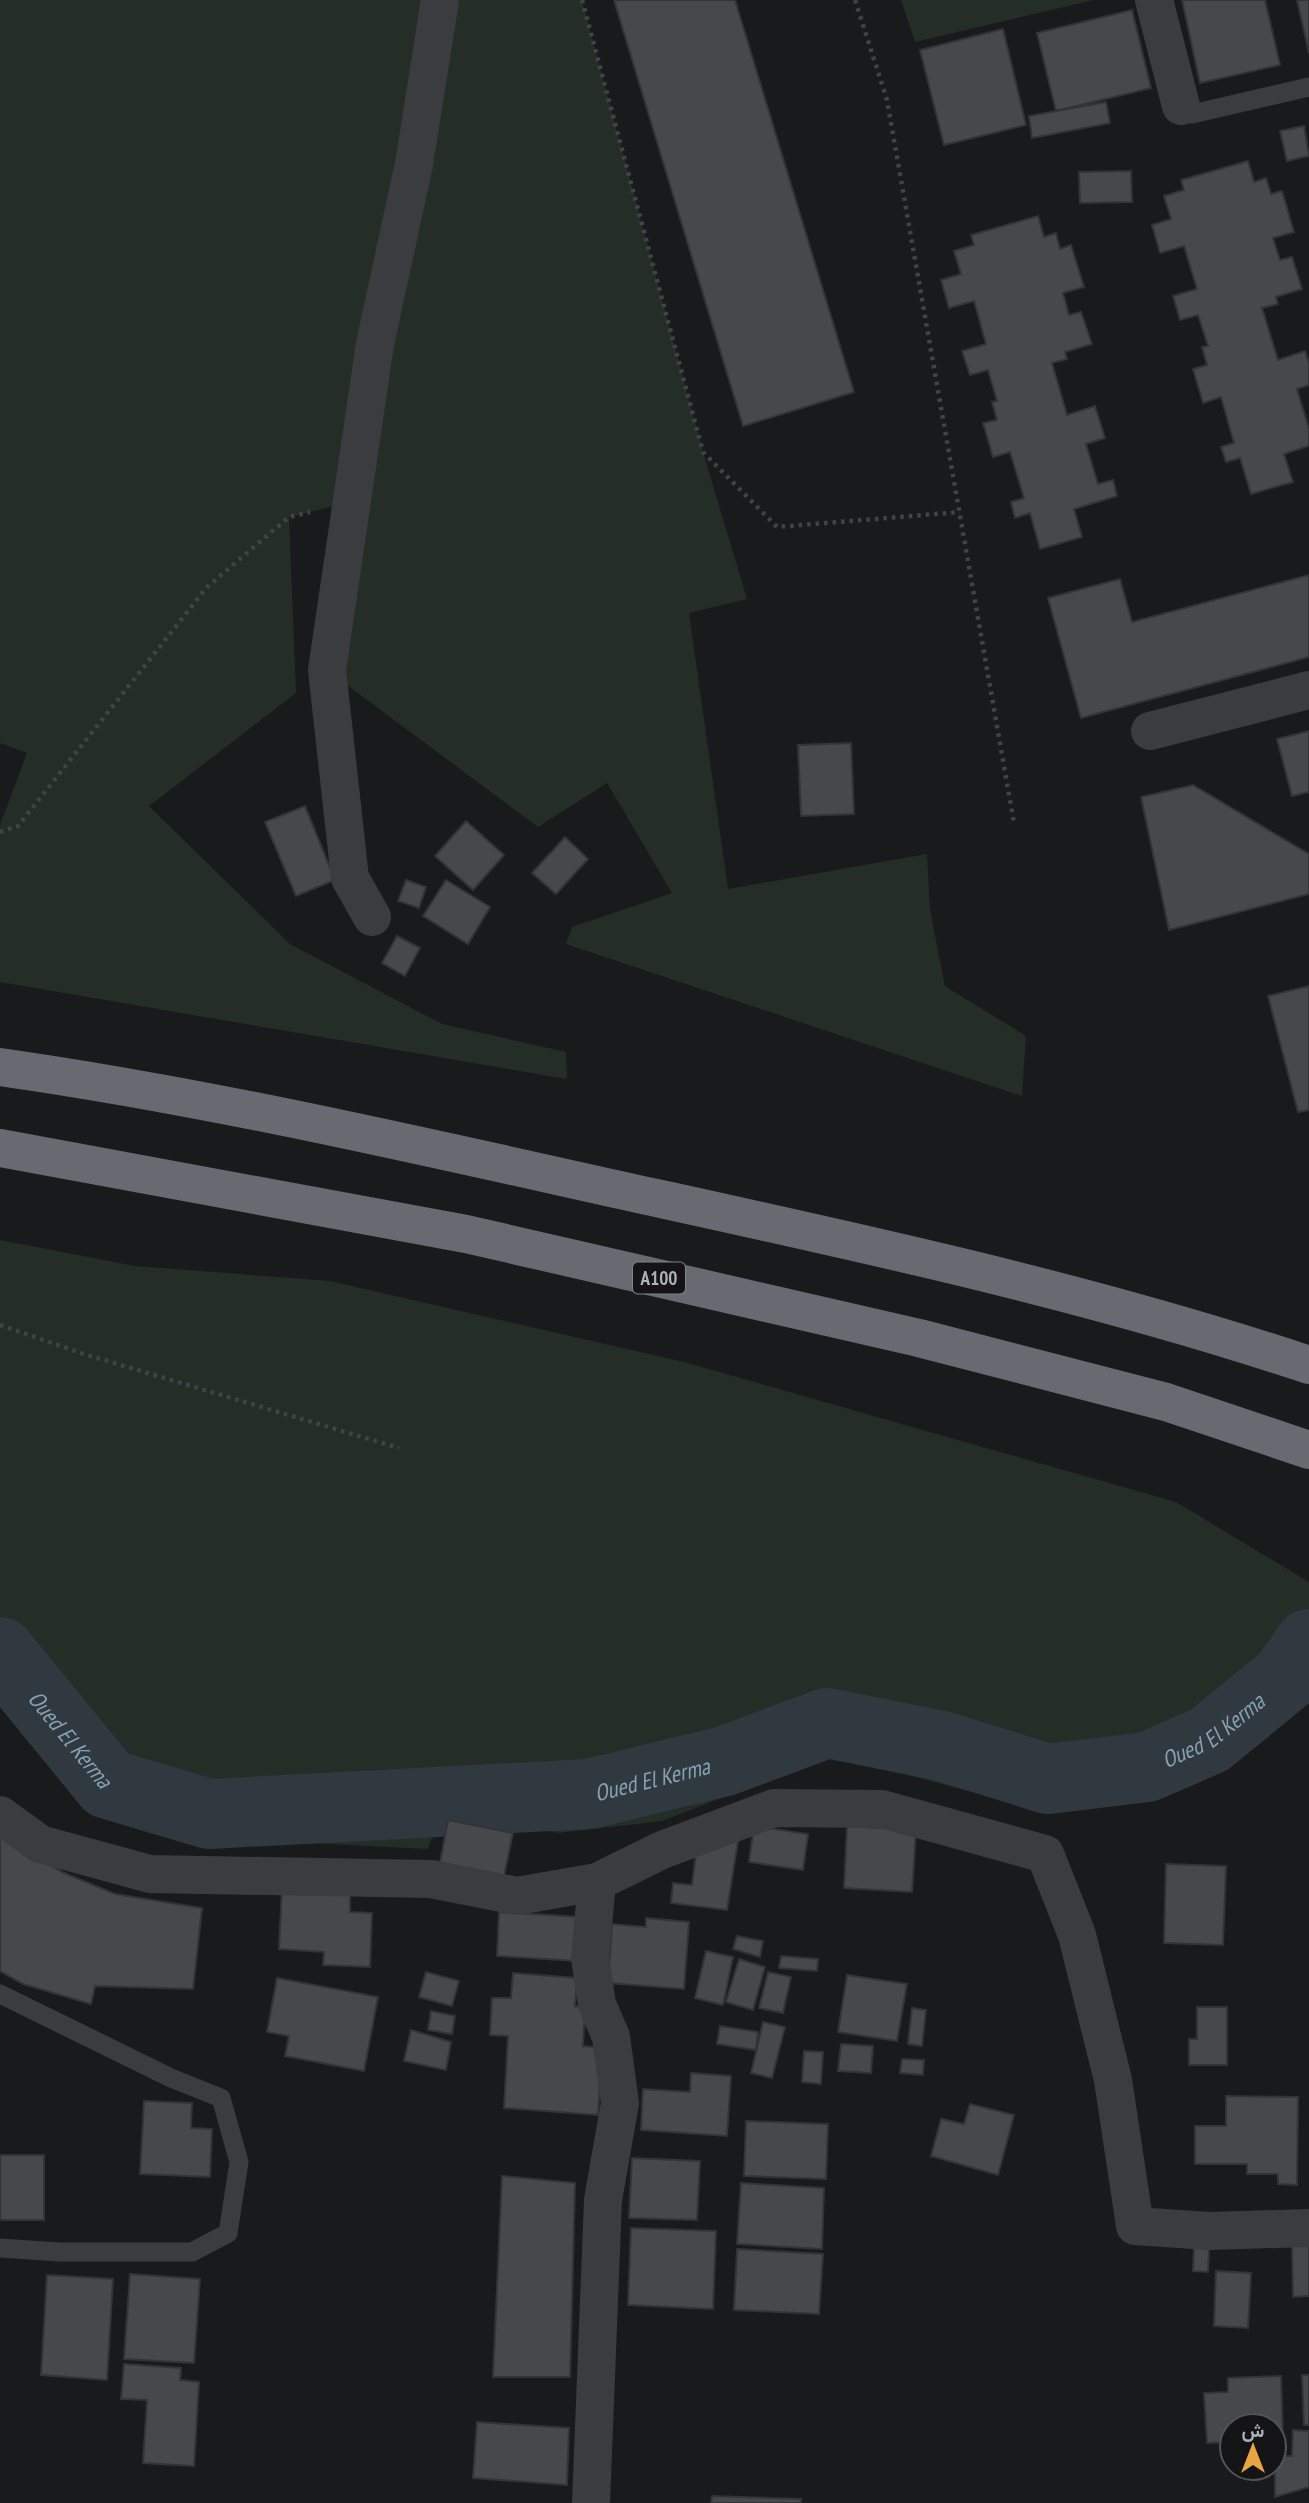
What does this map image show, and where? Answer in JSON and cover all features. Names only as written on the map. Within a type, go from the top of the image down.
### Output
[{"type":"highway","points":[[0,1067],[69,1077],[377,1136],[861,1243],[1188,1325],[1309,1365]]},
{"type":"highway","name":"A100","points":[[0,1148],[466,1234],[919,1338],[1166,1402],[1309,1450]]},
{"type":"street","points":[[372,917],[350,878],[327,670],[375,344],[414,164],[440,0]]},
{"type":"street","points":[[1154,0],[1181,106]]},
{"type":"street","points":[[1150,731],[1309,690]]},
{"type":"street","points":[[0,1815],[40,1844],[150,1874],[431,1880],[517,1896],[597,1882],[662,1850],[774,1808],[882,1809],[1045,1854],[1077,1935],[1113,2080],[1135,2225],[1209,2231],[1309,2228]]},
{"type":"street","points":[[591,2503],[603,2200],[620,2103],[611,2037],[597,2004],[590,1958],[597,1882]]},
{"type":"lane","points":[[1181,106],[1192,114],[1309,87]]},
{"type":"lane","points":[[0,1994],[172,2078],[221,2098],[239,2162],[228,2232],[192,2252],[59,2252],[0,2248]]},
{"type":"path","points":[[582,0],[703,452],[777,527],[960,512]]},
{"type":"path","points":[[855,0],[887,100],[1014,823]]},
{"type":"path","points":[[0,832],[18,826],[207,587],[289,517],[352,502]]},
{"type":"path","points":[[0,1325],[84,1354],[399,1448]]},
{"type":"shaded area","points":[[0,0],[582,0],[703,452],[747,599],[689,613],[728,889],[927,854],[930,910],[945,986],[1026,1036],[1022,1096],[566,944],[572,927],[672,893],[607,783],[538,827],[327,670],[351,502],[289,517],[296,693],[149,806],[290,944],[442,1024],[566,1052],[567,1079],[0,982],[0,825],[27,753],[0,743]]},
{"type":"shaded area","points":[[901,0],[1094,0],[915,42]]},
{"type":"shaded area","points":[[0,1240],[135,1266],[330,1281],[684,1362],[1176,1502],[1309,1582],[1309,1692],[1252,1740],[1098,1799],[972,1792],[832,1755],[662,1821],[558,1833],[441,1810],[428,1849],[211,1838],[94,1803],[0,1697]]},
{"type":"building","points":[[614,0],[735,0],[854,392],[743,426]]},
{"type":"building","points":[[1182,0],[1265,0],[1280,65],[1200,83]]},
{"type":"building","points":[[1297,0],[1309,0],[1309,53]]},
{"type":"building","points":[[1132,10],[1151,88],[1056,111],[1037,33]]},
{"type":"building","points":[[1003,29],[1026,125],[944,145],[920,50]]},
{"type":"building","points":[[1106,102],[1110,123],[1032,138],[1029,116]]},
{"type":"building","points":[[1304,126],[1309,156],[1287,161],[1280,131]]},
{"type":"building","points":[[1248,161],[1254,182],[1266,178],[1271,194],[1282,191],[1294,232],[1273,238],[1280,260],[1292,257],[1302,289],[1276,297],[1278,304],[1262,308],[1278,360],[1305,351],[1309,363],[1309,385],[1297,389],[1309,429],[1309,446],[1284,454],[1293,482],[1251,494],[1240,458],[1226,462],[1221,447],[1234,443],[1221,397],[1203,403],[1193,369],[1207,365],[1202,347],[1208,346],[1198,315],[1180,320],[1173,296],[1197,289],[1184,246],[1160,253],[1152,225],[1171,219],[1164,196],[1184,190],[1181,180]]},
{"type":"building","points":[[1131,171],[1132,202],[1080,203],[1079,172]]},
{"type":"building","points":[[1038,216],[1044,237],[1056,233],[1060,249],[1071,245],[1084,287],[1063,293],[1069,315],[1081,312],[1092,344],[1065,352],[1067,359],[1052,363],[1067,415],[1095,406],[1105,438],[1086,444],[1098,484],[1113,480],[1117,496],[1074,509],[1082,537],[1040,549],[1030,513],[1015,518],[1011,502],[1024,498],[1010,452],[993,457],[983,423],[997,420],[992,402],[997,401],[988,370],[970,375],[962,351],[986,344],[974,301],[949,308],[941,280],[961,274],[954,251],[974,245],[971,235]]},
{"type":"building","points":[[1309,575],[1309,657],[1081,718],[1048,598],[1120,579],[1132,622]]},
{"type":"building","points":[[1309,731],[1309,792],[1292,796],[1277,739]]},
{"type":"building","points":[[851,743],[854,814],[801,816],[798,745]]},
{"type":"building","points":[[1193,785],[1309,854],[1309,894],[1169,930],[1141,797]]},
{"type":"building","points":[[305,806],[335,880],[296,896],[265,822]]},
{"type":"building","points":[[466,821],[504,855],[473,890],[435,856]]},
{"type":"building","points":[[565,837],[588,859],[556,894],[532,873]]},
{"type":"building","points":[[406,880],[426,887],[419,908],[398,901]]},
{"type":"building","points":[[446,880],[490,907],[468,944],[423,916]]},
{"type":"building","points":[[397,936],[420,948],[405,976],[382,963]]},
{"type":"building","points":[[1309,986],[1309,1110],[1298,1112],[1268,996]]},
{"type":"building","points":[[448,1820],[513,1833],[503,1881],[439,1868]]},
{"type":"building","points":[[754,1826],[808,1834],[803,1870],[749,1862]]},
{"type":"building","points":[[847,1826],[916,1830],[912,1892],[844,1888]]},
{"type":"building","points":[[0,1835],[64,1873],[115,1894],[202,1908],[193,1989],[95,1986],[91,2004],[23,1984],[0,1971]]},
{"type":"building","points":[[738,1841],[727,1910],[671,1903],[673,1883],[692,1885],[697,1846]]},
{"type":"building","points":[[1166,1864],[1226,1866],[1223,1945],[1164,1943]]},
{"type":"building","points":[[282,1888],[350,1891],[350,1912],[372,1913],[370,1967],[323,1965],[324,1952],[279,1949]]},
{"type":"building","points":[[499,1912],[581,1917],[578,1961],[497,1956]]},
{"type":"building","points":[[646,1918],[689,1922],[684,1989],[608,1983],[612,1924],[646,1927]]},
{"type":"building","points":[[737,1936],[763,1941],[760,1957],[733,1949]]},
{"type":"building","points":[[706,1951],[733,1957],[723,2005],[695,1998]]},
{"type":"building","points":[[781,1956],[818,1959],[817,1971],[779,1968]]},
{"type":"building","points":[[739,1959],[765,1967],[753,2010],[726,2002]]},
{"type":"building","points":[[426,1972],[459,1981],[452,2006],[419,1997]]},
{"type":"building","points":[[768,1972],[791,1977],[783,2013],[759,2008]]},
{"type":"building","points":[[513,1973],[577,1978],[575,2006],[585,2007],[583,2046],[602,2048],[598,2115],[504,2108],[508,2036],[490,2035],[492,1998],[511,1998]]},
{"type":"building","points":[[847,1975],[907,1984],[897,2041],[838,2032]]},
{"type":"building","points":[[277,1978],[378,1997],[364,2071],[285,2056],[289,2036],[267,2032]]},
{"type":"building","points":[[1197,2007],[1227,2007],[1227,2065],[1189,2065],[1189,2039],[1197,2039]]},
{"type":"building","points":[[912,2008],[926,2010],[922,2046],[908,2044]]},
{"type":"building","points":[[431,2011],[455,2016],[452,2034],[428,2030]]},
{"type":"building","points":[[763,2022],[785,2027],[772,2078],[751,2073]]},
{"type":"building","points":[[720,2026],[758,2032],[756,2050],[717,2044]]},
{"type":"building","points":[[411,2030],[451,2042],[446,2070],[404,2061]]},
{"type":"building","points":[[841,2044],[873,2046],[871,2073],[838,2071]]},
{"type":"building","points":[[804,2051],[823,2052],[821,2084],[802,2082]]},
{"type":"building","points":[[902,2059],[924,2060],[923,2075],[900,2073]]},
{"type":"building","points":[[691,2073],[731,2076],[727,2136],[641,2130],[643,2089],[690,2092]]},
{"type":"building","points":[[1226,2096],[1298,2097],[1297,2185],[1278,2184],[1278,2174],[1247,2174],[1247,2164],[1195,2164],[1195,2126],[1226,2126]]},
{"type":"building","points":[[144,2101],[192,2103],[191,2128],[212,2129],[210,2177],[140,2174]]},
{"type":"building","points":[[970,2104],[1014,2115],[998,2175],[931,2156],[941,2119],[964,2124]]},
{"type":"building","points":[[746,2121],[828,2124],[826,2179],[744,2176]]},
{"type":"building","points":[[0,2155],[44,2155],[44,2220],[0,2220]]},
{"type":"building","points":[[632,2158],[700,2161],[697,2220],[629,2218]]},
{"type":"building","points":[[502,2176],[575,2183],[570,2377],[493,2377]]},
{"type":"building","points":[[741,2183],[824,2188],[822,2249],[737,2244]]},
{"type":"building","points":[[631,2228],[716,2231],[713,2309],[628,2305]]},
{"type":"building","points":[[1292,2245],[1309,2245],[1309,2296],[1293,2297]]},
{"type":"building","points":[[1194,2247],[1209,2249],[1208,2272],[1193,2271]]},
{"type":"building","points":[[737,2249],[823,2254],[819,2314],[734,2310]]},
{"type":"building","points":[[1216,2271],[1251,2273],[1248,2328],[1214,2326]]},
{"type":"building","points":[[130,2274],[200,2279],[194,2363],[124,2359]]},
{"type":"building","points":[[47,2275],[113,2279],[107,2380],[41,2375]]},
{"type":"building","points":[[124,2364],[181,2368],[180,2380],[199,2382],[194,2466],[143,2463],[147,2400],[121,2399]]},
{"type":"building","points":[[1302,2375],[1309,2375],[1309,2425],[1304,2425]]},
{"type":"building","points":[[1281,2376],[1282,2412],[1218,2412],[1218,2443],[1207,2443],[1204,2393],[1228,2392],[1228,2378]]},
{"type":"building","points":[[477,2422],[569,2428],[567,2485],[473,2478]]},
{"type":"building","points":[[1293,2430],[1309,2431],[1309,2487],[1275,2497],[1275,2482],[1288,2482],[1288,2456],[1292,2456]]},
{"type":"building","points":[[712,2496],[801,2499],[801,2503],[711,2503]]},
{"type":"waterway","name":"Oued El Kerma","points":[[0,1652],[108,1784],[209,1814],[589,1794],[725,1761],[827,1723],[942,1746],[1048,1779],[1147,1767],[1209,1740],[1286,1677],[1309,1644]]}]
